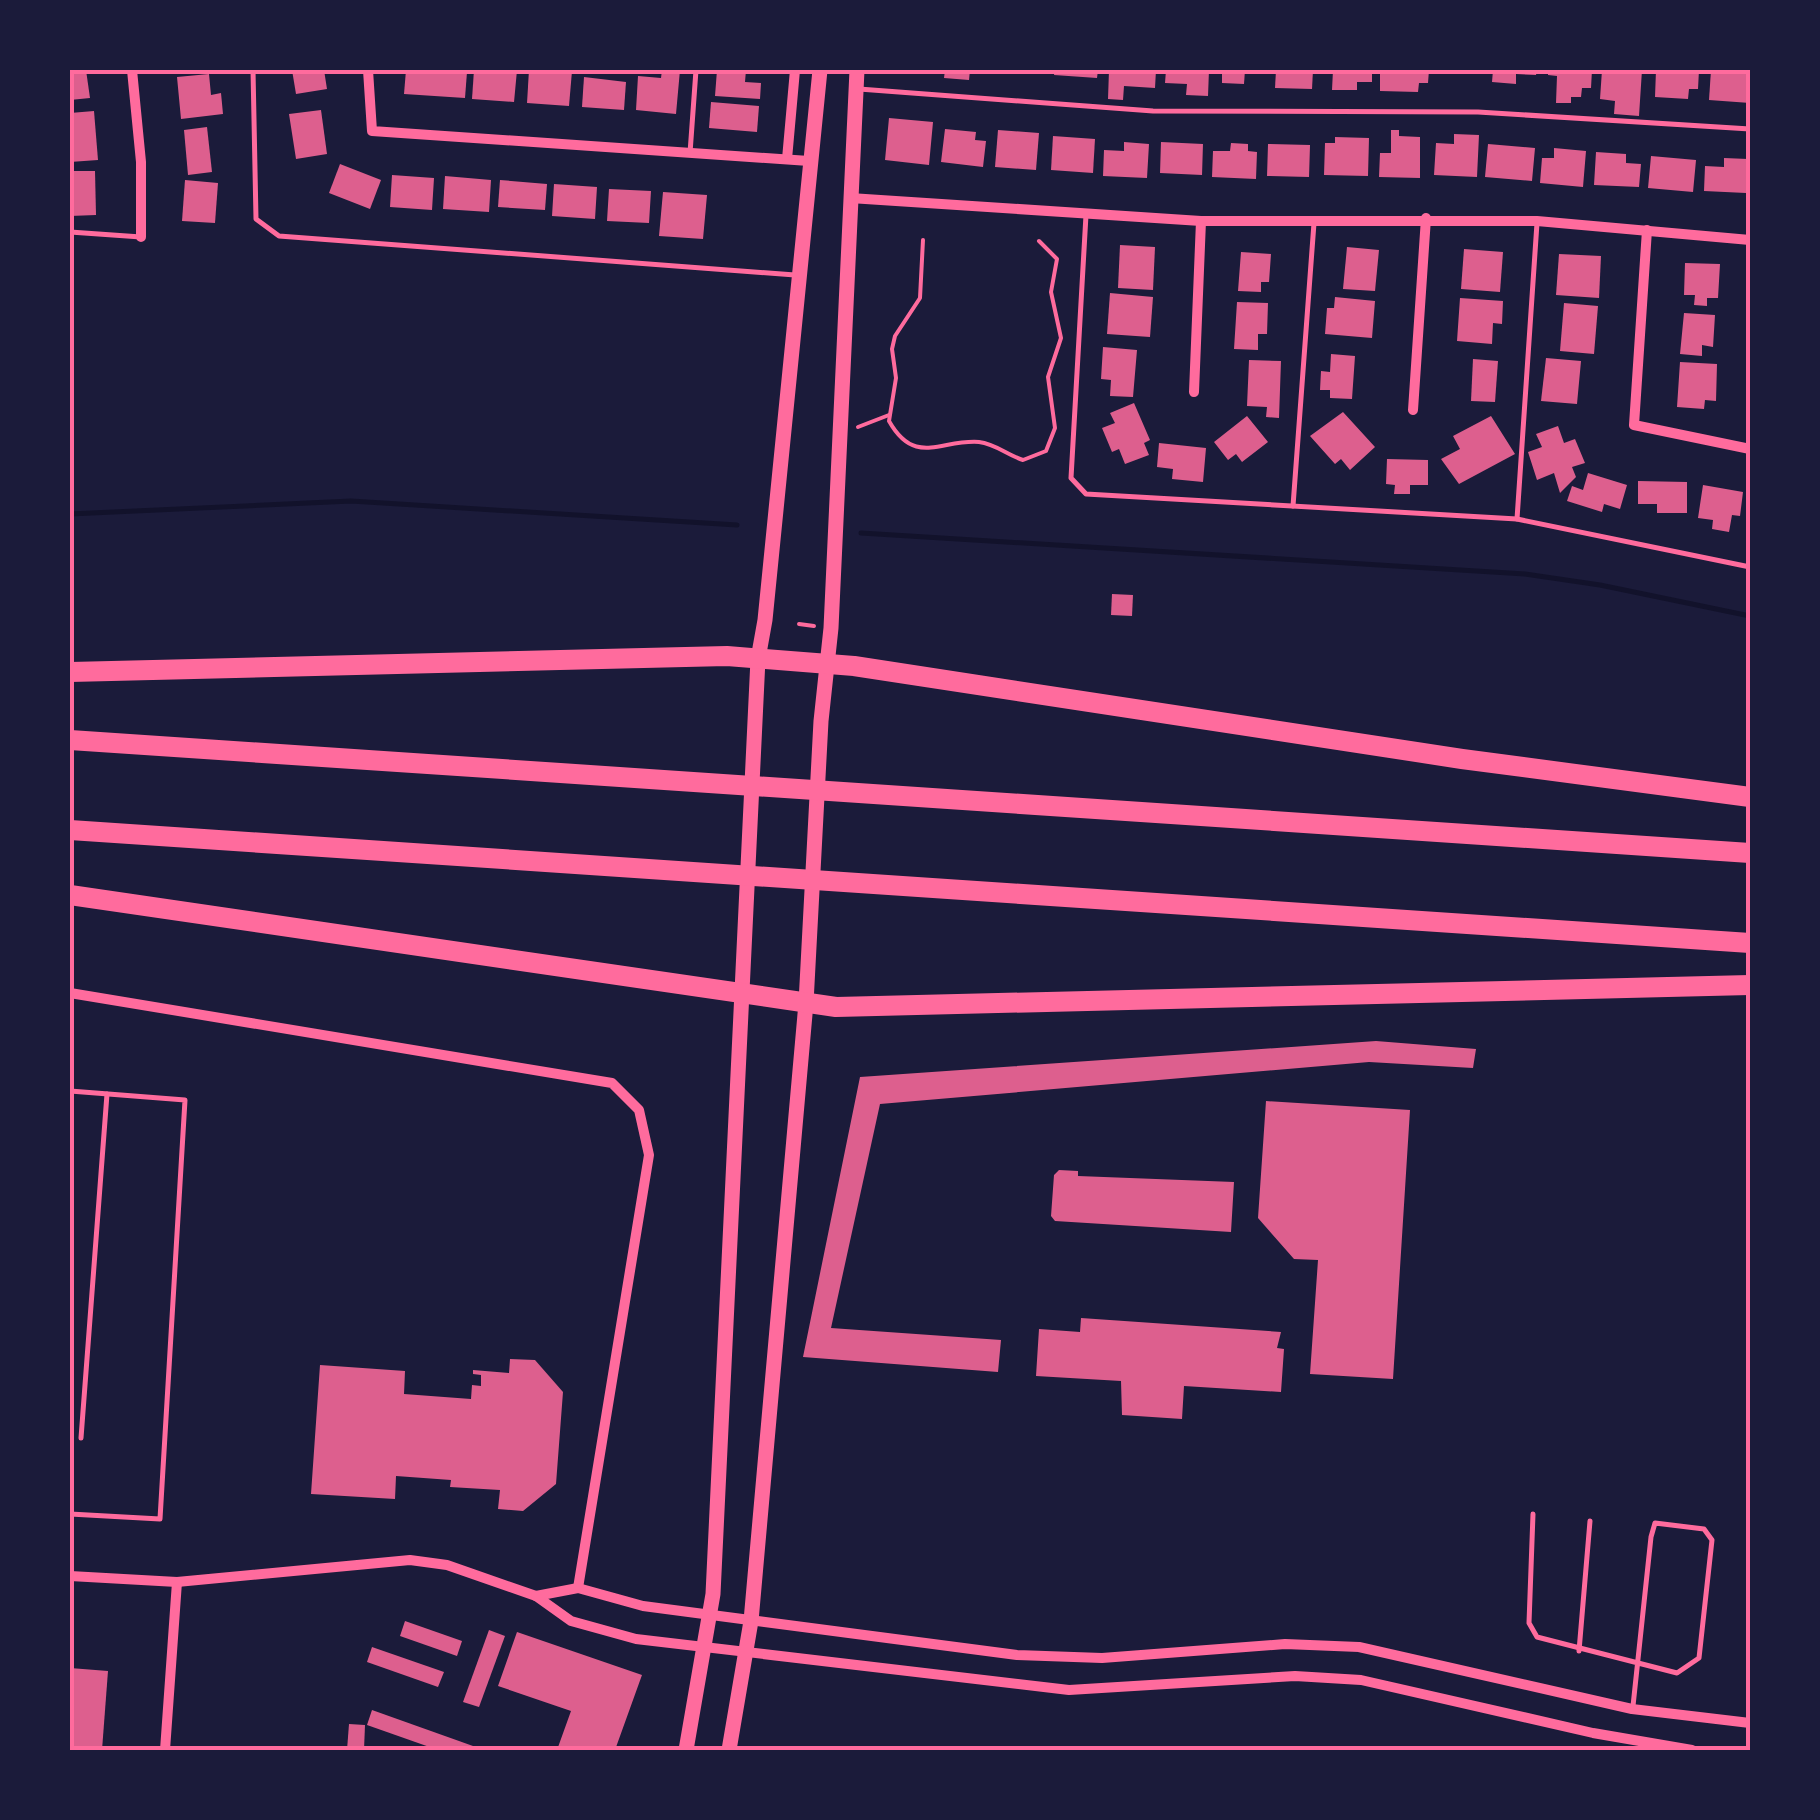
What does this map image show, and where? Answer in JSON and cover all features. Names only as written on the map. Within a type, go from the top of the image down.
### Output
[{"type":"highway","points":[[70,672],[758,659],[828,664],[1750,798]]},
{"type":"highway","points":[[70,740],[1750,853]]},
{"type":"highway","points":[[70,830],[1750,942]]},
{"type":"highway","points":[[70,895],[836,1008],[1750,985]]},
{"type":"main road","points":[[686,1750],[709,1616],[758,659],[766,620],[808,161],[820,70]]},
{"type":"main road","points":[[729,1750],[751,1621],[806,1003],[821,721],[828,664],[858,70]]},
{"type":"street","points":[[132,70],[141,162],[141,237]]},
{"type":"street","points":[[368,70],[372,131],[808,161]]},
{"type":"street","points":[[787,159],[795,70]]},
{"type":"street","points":[[850,198],[1201,221],[1537,221],[1750,240]]},
{"type":"street","points":[[1413,410],[1426,218]]},
{"type":"street","points":[[1194,392],[1201,221]]},
{"type":"street","points":[[1647,230],[1634,426],[1750,450]]},
{"type":"street","points":[[70,993],[612,1083],[640,1110],[649,1155],[578,1588]]},
{"type":"street","points":[[70,1576],[177,1582],[410,1560],[447,1565],[536,1596],[571,1620],[636,1640],[1069,1690],[1295,1676],[1361,1680],[1593,1733],[1692,1750]]},
{"type":"street","points":[[165,1750],[177,1582]]},
{"type":"street","points":[[536,1596],[578,1588],[630,1604],[709,1616],[1057,1658],[1160,1655],[1285,1644],[1358,1647],[1632,1710],[1750,1723]]},
{"type":"lane","points":[[254,70],[256,218],[279,236],[798,276]]},
{"type":"lane","points":[[690,152],[696,70]]},
{"type":"lane","points":[[856,89],[1153,112],[1478,112],[1750,129]]},
{"type":"lane","points":[[1086,214],[1071,478],[1086,494],[1517,519],[1750,567]]},
{"type":"lane","points":[[1293,507],[1314,220]]},
{"type":"lane","points":[[1517,519],[1537,221]]},
{"type":"lane","points":[[70,232],[141,237]]},
{"type":"lane","points":[[70,1091],[185,1100],[160,1518],[70,1514]]},
{"type":"lane","points":[[81,1438],[106,1094]]},
{"type":"lane","points":[[1533,1514],[1530,1623],[1538,1637],[1640,1667],[1678,1674],[1699,1658],[1712,1540],[1704,1529],[1655,1523],[1640,1667],[1632,1710]]},
{"type":"lane","points":[[1579,1650],[1590,1521]]},
{"type":"path","points":[[923,240],[924,280],[912,315],[895,336],[896,378],[888,415],[896,433],[920,448],[986,443],[1022,460],[1046,451],[1055,428],[1048,377],[1062,338],[1051,292],[1057,259],[1039,240]]},
{"type":"path","points":[[858,427],[888,415]]},
{"type":"path","points":[[799,624],[817,626]]},
{"type":"building","points":[[70,70],[86,70],[90,98],[70,100]]},
{"type":"building","points":[[292,70],[324,70],[327,89],[296,94]]},
{"type":"building","points":[[406,70],[467,72],[465,98],[404,94]]},
{"type":"building","points":[[474,70],[517,70],[514,102],[472,99]]},
{"type":"building","points":[[529,70],[572,71],[569,106],[527,103]]},
{"type":"building","points":[[662,70],[680,70],[676,114],[636,110],[638,76],[661,78]]},
{"type":"building","points":[[717,70],[746,70],[745,82],[761,83],[760,99],[715,96]]},
{"type":"building","points":[[945,70],[970,70],[969,80],[944,78]]},
{"type":"building","points":[[1055,70],[1098,70],[1097,78],[1054,75]]},
{"type":"building","points":[[1109,70],[1156,70],[1155,88],[1124,86],[1123,100],[1108,99]]},
{"type":"building","points":[[1166,70],[1209,70],[1208,96],[1186,95],[1187,84],[1165,83]]},
{"type":"building","points":[[1222,70],[1245,70],[1244,84],[1222,83]]},
{"type":"building","points":[[1276,70],[1313,70],[1312,89],[1275,88]]},
{"type":"building","points":[[1333,70],[1372,70],[1372,82],[1357,82],[1357,90],[1332,90]]},
{"type":"building","points":[[1380,70],[1429,70],[1428,83],[1419,83],[1418,92],[1380,91]]},
{"type":"building","points":[[1493,70],[1537,70],[1536,75],[1516,74],[1516,84],[1492,82]]},
{"type":"building","points":[[1548,70],[1592,70],[1591,88],[1582,88],[1581,97],[1571,97],[1571,103],[1556,103],[1557,76],[1548,75]]},
{"type":"building","points":[[1602,70],[1642,70],[1639,116],[1614,114],[1615,101],[1600,99]]},
{"type":"building","points":[[1656,70],[1699,70],[1698,89],[1689,89],[1688,99],[1655,97]]},
{"type":"building","points":[[1711,70],[1750,70],[1750,103],[1709,100]]},
{"type":"building","points":[[209,74],[211,95],[221,93],[223,114],[181,119],[177,77]]},
{"type":"building","points":[[584,77],[626,82],[624,110],[582,107]]},
{"type":"building","points":[[711,102],[759,106],[757,132],[709,128]]},
{"type":"building","points":[[321,110],[327,154],[296,159],[289,114]]},
{"type":"building","points":[[94,111],[98,160],[70,162],[70,113]]},
{"type":"building","points":[[889,118],[933,122],[929,165],[885,160]]},
{"type":"building","points":[[207,127],[212,172],[188,175],[184,130]]},
{"type":"building","points":[[945,129],[976,132],[975,140],[986,141],[983,167],[941,162]]},
{"type":"building","points":[[998,130],[1039,133],[1036,170],[995,167]]},
{"type":"building","points":[[1391,130],[1399,130],[1399,136],[1420,137],[1420,178],[1379,177],[1380,153],[1391,153]]},
{"type":"building","points":[[1454,134],[1479,135],[1477,177],[1434,175],[1436,143],[1454,144]]},
{"type":"building","points":[[1053,136],[1095,139],[1093,173],[1051,170]]},
{"type":"building","points":[[1335,137],[1369,138],[1368,176],[1324,175],[1325,143],[1335,143]]},
{"type":"building","points":[[1124,142],[1149,144],[1147,178],[1103,176],[1104,150],[1124,151]]},
{"type":"building","points":[[1161,142],[1203,144],[1202,175],[1160,173]]},
{"type":"building","points":[[1231,143],[1248,144],[1248,151],[1257,152],[1256,179],[1212,177],[1213,151],[1230,151]]},
{"type":"building","points":[[1268,144],[1310,145],[1309,177],[1267,176]]},
{"type":"building","points":[[1488,144],[1535,148],[1532,181],[1485,177]]},
{"type":"building","points":[[1554,148],[1586,151],[1583,187],[1540,183],[1542,158],[1554,158]]},
{"type":"building","points":[[1596,152],[1626,154],[1626,163],[1641,164],[1639,187],[1594,185]]},
{"type":"building","points":[[1651,156],[1696,160],[1693,192],[1648,188]]},
{"type":"building","points":[[1724,158],[1748,159],[1746,193],[1704,191],[1705,166],[1724,167]]},
{"type":"building","points":[[340,164],[381,180],[370,209],[329,193]]},
{"type":"building","points":[[70,171],[95,171],[96,215],[70,216]]},
{"type":"building","points":[[392,175],[434,178],[432,210],[390,207]]},
{"type":"building","points":[[445,176],[491,180],[489,212],[443,209]]},
{"type":"building","points":[[185,180],[218,183],[215,223],[182,221]]},
{"type":"building","points":[[500,180],[547,184],[545,210],[498,207]]},
{"type":"building","points":[[554,184],[597,187],[595,219],[552,216]]},
{"type":"building","points":[[609,189],[651,191],[649,223],[607,221]]},
{"type":"building","points":[[663,192],[707,195],[703,239],[659,236]]},
{"type":"building","points":[[1120,245],[1155,247],[1153,290],[1118,288]]},
{"type":"building","points":[[1347,247],[1379,250],[1375,291],[1343,289]]},
{"type":"building","points":[[1464,249],[1503,252],[1500,292],[1461,289]]},
{"type":"building","points":[[1241,252],[1271,254],[1269,282],[1261,282],[1261,292],[1238,291]]},
{"type":"building","points":[[1559,254],[1601,256],[1599,298],[1556,295]]},
{"type":"building","points":[[1685,263],[1720,264],[1718,298],[1707,298],[1707,306],[1694,305],[1695,295],[1684,295]]},
{"type":"building","points":[[1110,293],[1153,297],[1150,337],[1107,334]]},
{"type":"building","points":[[1335,297],[1375,301],[1372,338],[1325,334],[1327,308],[1334,308]]},
{"type":"building","points":[[1460,298],[1503,301],[1502,324],[1493,323],[1492,344],[1457,341]]},
{"type":"building","points":[[1237,302],[1268,303],[1267,334],[1258,334],[1258,350],[1234,349]]},
{"type":"building","points":[[1564,303],[1598,306],[1594,354],[1560,351]]},
{"type":"building","points":[[1684,313],[1715,315],[1713,347],[1702,345],[1702,356],[1680,354]]},
{"type":"building","points":[[1103,347],[1137,350],[1133,397],[1110,396],[1111,380],[1101,379]]},
{"type":"building","points":[[1331,354],[1355,356],[1352,399],[1330,398],[1330,390],[1320,390],[1321,371],[1330,372]]},
{"type":"building","points":[[1546,358],[1581,361],[1577,404],[1541,401]]},
{"type":"building","points":[[1473,359],[1498,361],[1495,402],[1471,401]]},
{"type":"building","points":[[1249,360],[1281,361],[1279,418],[1266,417],[1267,407],[1247,406]]},
{"type":"building","points":[[1680,362],[1717,364],[1716,401],[1705,400],[1704,409],[1677,407]]},
{"type":"building","points":[[1134,403],[1150,440],[1144,443],[1149,455],[1125,464],[1119,449],[1112,452],[1102,428],[1115,423],[1110,413]]},
{"type":"building","points":[[1343,412],[1375,447],[1350,470],[1341,459],[1335,464],[1310,436]]},
{"type":"building","points":[[1247,416],[1268,442],[1242,462],[1236,454],[1228,460],[1214,442]]},
{"type":"building","points":[[1491,416],[1515,454],[1459,484],[1441,459],[1460,449],[1453,436]]},
{"type":"building","points":[[1558,426],[1564,443],[1575,439],[1585,463],[1572,467],[1576,477],[1560,493],[1554,473],[1537,480],[1528,452],[1542,447],[1536,434]]},
{"type":"building","points":[[1159,443],[1206,448],[1203,482],[1172,479],[1173,469],[1157,467]]},
{"type":"building","points":[[1387,459],[1428,460],[1428,485],[1410,485],[1410,494],[1394,494],[1395,485],[1386,484]]},
{"type":"building","points":[[1588,473],[1627,485],[1620,509],[1604,504],[1602,512],[1567,501],[1572,486],[1583,490]]},
{"type":"building","points":[[1638,481],[1687,482],[1687,513],[1657,513],[1657,504],[1638,504]]},
{"type":"building","points":[[1703,485],[1743,492],[1740,516],[1732,515],[1729,532],[1712,529],[1713,520],[1698,518]]},
{"type":"building","points":[[1112,594],[1133,595],[1132,616],[1111,615]]},
{"type":"building","points":[[1376,1041],[1476,1049],[1473,1068],[1369,1062],[880,1104],[831,1328],[1001,1340],[998,1372],[803,1357],[860,1077]]},
{"type":"building","points":[[1266,1101],[1410,1110],[1393,1379],[1310,1374],[1318,1260],[1294,1259],[1258,1218]]},
{"type":"building","points":[[1059,1170],[1078,1171],[1078,1176],[1234,1182],[1231,1232],[1055,1221],[1051,1216],[1054,1175]]},
{"type":"building","points":[[1081,1318],[1281,1332],[1277,1348],[1284,1349],[1281,1392],[1184,1386],[1182,1419],[1122,1415],[1121,1381],[1036,1376],[1039,1329],[1080,1332]]},
{"type":"building","points":[[510,1359],[535,1360],[563,1392],[556,1484],[523,1511],[498,1509],[500,1490],[450,1487],[451,1480],[396,1476],[395,1499],[311,1494],[320,1365],[405,1371],[404,1394],[471,1399],[472,1385],[481,1386],[481,1375],[473,1374],[473,1370],[509,1373]]},
{"type":"building","points":[[405,1621],[462,1641],[457,1656],[400,1636]]},
{"type":"building","points":[[489,1630],[505,1636],[479,1707],[463,1702]]},
{"type":"building","points":[[517,1632],[642,1675],[615,1750],[557,1750],[571,1711],[498,1686]]},
{"type":"building","points":[[372,1647],[444,1672],[438,1687],[367,1662]]},
{"type":"building","points":[[70,1668],[108,1671],[102,1750],[70,1750]]},
{"type":"building","points":[[372,1710],[473,1746],[471,1750],[438,1750],[367,1725]]},
{"type":"building","points":[[349,1724],[365,1725],[364,1750],[347,1750]]},
{"type":"waterway","points":[[70,514],[351,501],[737,525]]},
{"type":"waterway","points":[[861,533],[1525,574],[1750,616]]}]
